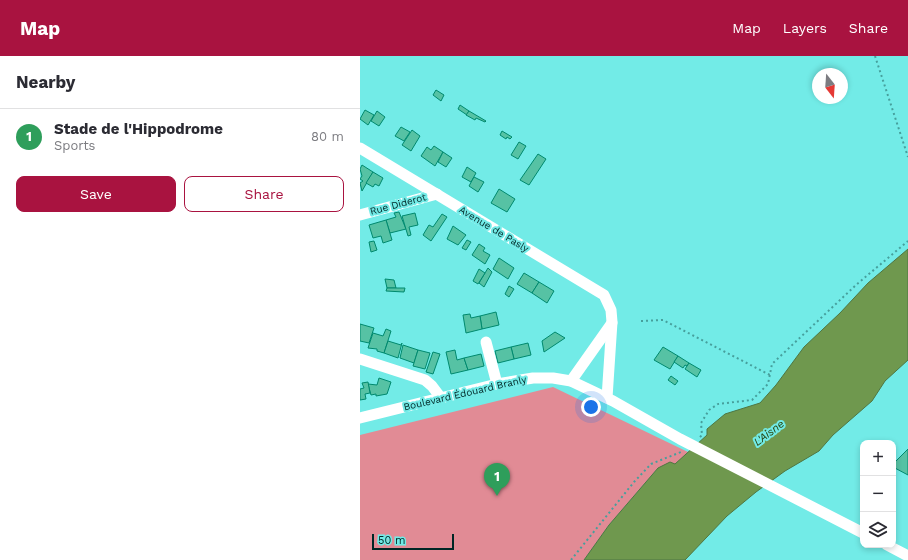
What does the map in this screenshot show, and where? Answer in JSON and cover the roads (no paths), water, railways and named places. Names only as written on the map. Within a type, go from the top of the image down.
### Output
[{"type":"street","name":"Avenue de Pasly","points":[[360,148],[604,295],[611,310],[612,322],[607,398]]},
{"type":"street","name":"Rue Diderot","points":[[360,215],[436,194]]},
{"type":"street","points":[[571,381],[612,322]]},
{"type":"street","points":[[486,342],[497,384]]},
{"type":"street","points":[[360,359],[425,380],[432,386],[441,398]]},
{"type":"street","name":"Boulevard Édouard Branly","points":[[360,418],[497,384],[533,378],[553,378],[571,381],[607,398],[680,439],[860,531]]},
{"type":"street","points":[[893,548],[908,556]]},
{"type":"water","name":"L'Aisne","points":[[908,249],[908,360],[885,381],[872,401],[833,435],[819,451],[785,471],[727,516],[685,560],[584,560],[609,525],[658,468],[670,462],[675,464],[707,435],[707,429],[725,414],[760,403],[776,385],[804,347],[840,313],[868,283]]},
{"type":"place","name":"Stade de l'Hippodrome","points":[[497,496]]}]
